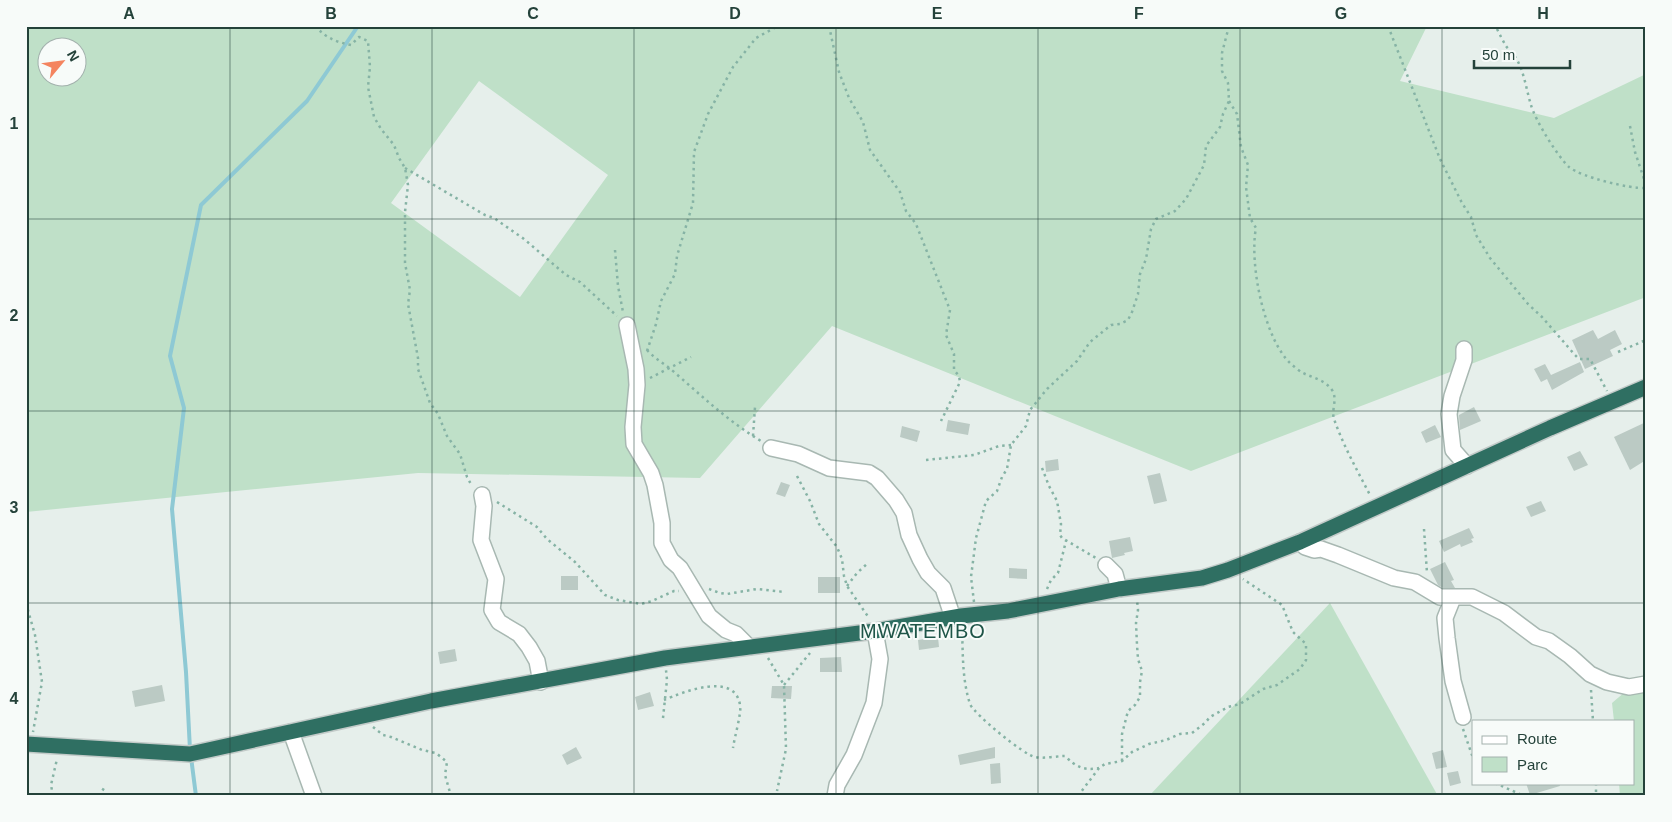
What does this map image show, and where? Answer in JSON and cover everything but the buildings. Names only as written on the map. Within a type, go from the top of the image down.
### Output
[{"type":"highway","points":[[28,745],[190,754],[431,701],[665,658],[874,631],[1202,578],[1300,542],[1646,387]]},
{"type":"street","points":[[626,325],[636,369],[634,444],[651,473],[655,485],[662,523],[662,542],[671,560],[680,568],[710,616],[726,630],[736,634],[753,646]]},
{"type":"street","points":[[1464,349],[1464,360],[1452,396],[1449,414],[1454,450],[1467,466]]},
{"type":"street","points":[[771,448],[798,454],[829,468],[869,473],[877,478],[896,500],[904,513],[909,535],[928,573],[943,588],[963,616]]},
{"type":"street","points":[[482,495],[484,506],[480,540],[496,579],[492,610],[498,622],[519,634],[529,647],[537,661],[541,682]]},
{"type":"street","points":[[1300,542],[1305,547],[1314,550],[1321,549],[1394,578],[1416,582],[1440,597],[1453,598],[1461,596],[1472,598],[1504,613],[1536,637],[1549,641],[1590,674],[1607,682],[1628,687],[1646,684]]},
{"type":"street","points":[[1106,565],[1126,589]]},
{"type":"street","points":[[1453,598],[1445,618],[1452,681],[1463,717]]},
{"type":"street","points":[[835,796],[837,785],[854,755],[874,703],[880,659],[874,631]]},
{"type":"street","points":[[290,732],[314,796]]},
{"type":"path","points":[[315,26],[323,35],[338,43],[351,46],[359,38],[368,41],[370,67],[368,87],[374,117],[394,145],[405,168],[408,185],[405,212],[405,263],[410,290],[408,304],[418,358],[418,369],[430,402],[460,454],[467,478],[475,492],[537,527],[575,562],[605,595],[618,600],[642,604],[674,591],[681,591],[692,587],[702,587],[727,594],[757,589],[785,592]]},
{"type":"path","points":[[636,369],[648,351],[661,300],[675,274],[677,256],[693,203],[694,152],[708,114],[733,67],[756,38],[778,26]]},
{"type":"path","points":[[828,26],[839,72],[849,98],[863,122],[870,150],[900,192],[906,211],[916,224],[950,310],[946,335],[954,354],[954,370],[959,376],[960,382],[941,421]]},
{"type":"path","points":[[1099,768],[1084,770],[1074,765],[1065,756],[1035,757],[1024,752],[996,730],[971,706],[962,672],[963,616],[976,538],[986,501],[997,490],[1007,469],[1011,445],[1026,426],[1030,410],[1047,389],[1077,361],[1090,342],[1111,325],[1120,324],[1128,320],[1132,312],[1154,224],[1156,220],[1175,211],[1186,200],[1204,165],[1206,146],[1220,127],[1229,101],[1228,83],[1222,71],[1222,53],[1228,26]]},
{"type":"path","points":[[1388,26],[1440,159],[1471,217],[1476,235],[1490,258],[1528,304],[1579,359],[1590,359],[1613,401]]},
{"type":"path","points":[[1497,29],[1514,55],[1536,114],[1556,152],[1570,168],[1622,186],[1638,189],[1646,187],[1635,152],[1630,126]]},
{"type":"path","points":[[1229,101],[1237,114],[1241,146],[1248,166],[1246,186],[1250,218],[1256,228],[1254,242],[1256,278],[1270,332],[1285,358],[1301,372],[1328,384],[1333,392],[1335,402],[1333,414],[1338,432],[1376,508]]},
{"type":"path","points":[[405,168],[494,218],[524,239],[566,275],[588,288],[626,325]]},
{"type":"path","points":[[615,250],[620,301],[626,325]]},
{"type":"path","points":[[1618,352],[1646,340]]},
{"type":"path","points":[[643,347],[655,360],[669,368],[713,407],[771,448]]},
{"type":"path","points":[[637,384],[691,357]]},
{"type":"path","points":[[753,436],[755,408]]},
{"type":"path","points":[[926,460],[974,455],[999,446],[1011,445]]},
{"type":"path","points":[[1042,468],[1057,501],[1061,524],[1060,535],[1066,541],[1106,565]]},
{"type":"path","points":[[797,476],[819,524],[837,547],[842,560],[847,586],[868,614],[874,631]]},
{"type":"path","points":[[1424,529],[1429,590]]},
{"type":"path","points":[[1038,605],[1051,580],[1058,572],[1066,541]]},
{"type":"path","points":[[847,586],[868,563]]},
{"type":"path","points":[[1078,796],[1099,768],[1105,764],[1122,761],[1132,752],[1148,744],[1166,740],[1180,734],[1192,733],[1210,717],[1240,704],[1263,689],[1277,685],[1300,669],[1306,660],[1306,644],[1293,632],[1282,605],[1228,570]]},
{"type":"path","points":[[1122,761],[1122,734],[1128,711],[1136,705],[1140,696],[1142,671],[1138,659],[1137,646],[1136,623],[1138,602],[1126,589]]},
{"type":"path","points":[[26,603],[42,682],[28,745]]},
{"type":"path","points":[[784,685],[824,637]]},
{"type":"path","points":[[753,646],[766,656],[784,685],[786,749],[777,791]]},
{"type":"path","points":[[663,718],[667,680],[665,658]]},
{"type":"path","points":[[1590,674],[1593,720]]},
{"type":"path","points":[[664,700],[707,686],[724,688],[734,692],[741,706],[733,748]]},
{"type":"path","points":[[360,716],[383,735],[422,750],[436,753],[447,762],[445,775],[451,796]]},
{"type":"path","points":[[1463,717],[1463,731],[1472,755]]},
{"type":"path","points":[[54,796],[51,785],[53,770],[61,746]]},
{"type":"path","points":[[1497,784],[1524,796]]},
{"type":"path","points":[[99,796],[104,788]]},
{"type":"green space","points":[[26,26],[1427,26],[1400,81],[1554,118],[1646,74],[1646,297],[1191,471],[832,326],[700,478],[418,473],[26,512]],"holes":[[[479,81],[608,175],[520,297],[391,203]]]},
{"type":"green space","points":[[1330,603],[1438,796],[1149,796]]},
{"type":"green space","points":[[1646,674],[1646,796],[1620,796],[1619,784],[1634,784],[1634,720],[1614,720],[1612,703]]},
{"type":"waterway","points":[[190,750],[186,672],[172,509],[184,408],[170,356],[201,205],[307,101],[358,26]]},
{"type":"waterway","points":[[191,757],[196,796]]},
{"type":"district","name":"MWATEMBO","points":[[923,631]]}]
